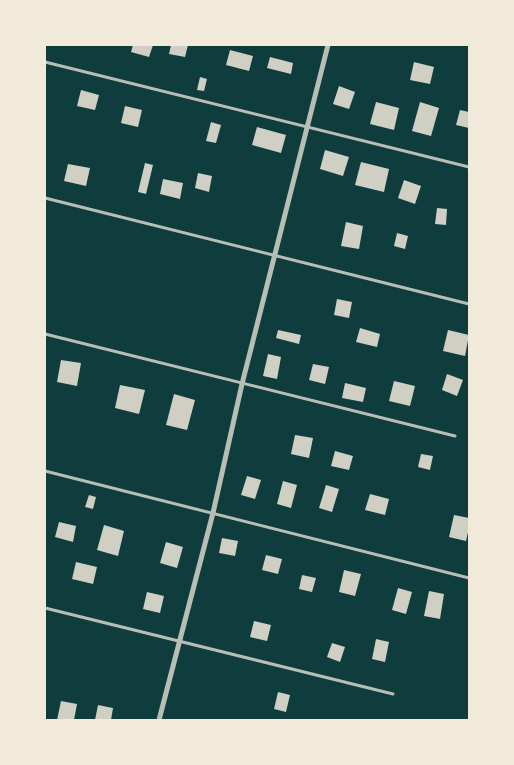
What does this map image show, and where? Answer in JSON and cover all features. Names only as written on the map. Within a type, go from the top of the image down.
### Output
[{"type":"street","points":[[159,720],[213,513],[242,384],[328,45]]},
{"type":"lane","points":[[45,62],[469,167]]},
{"type":"lane","points":[[45,198],[469,304]]},
{"type":"lane","points":[[45,334],[454,436]]},
{"type":"lane","points":[[45,471],[469,578]]},
{"type":"lane","points":[[45,608],[393,694]]},
{"type":"building","points":[[133,45],[153,45],[149,57],[131,52]]},
{"type":"building","points":[[171,45],[188,45],[185,57],[169,54]]},
{"type":"building","points":[[230,50],[253,56],[249,71],[226,65]]},
{"type":"building","points":[[270,57],[293,63],[291,74],[267,68]]},
{"type":"building","points":[[414,62],[434,67],[430,84],[410,80]]},
{"type":"building","points":[[200,77],[207,79],[204,91],[197,90]]},
{"type":"building","points":[[339,86],[355,92],[349,109],[333,104]]},
{"type":"building","points":[[81,90],[99,95],[95,110],[77,106]]},
{"type":"building","points":[[376,102],[399,108],[394,130],[370,124]]},
{"type":"building","points":[[420,102],[439,108],[431,136],[412,131]]},
{"type":"building","points":[[125,106],[142,110],[138,127],[121,123]]},
{"type":"building","points":[[460,110],[469,112],[469,128],[456,125]]},
{"type":"building","points":[[211,122],[221,125],[216,143],[206,141]]},
{"type":"building","points":[[257,127],[286,135],[281,153],[252,145]]},
{"type":"building","points":[[325,150],[349,157],[343,176],[320,169]]},
{"type":"building","points":[[361,162],[389,169],[384,192],[355,185]]},
{"type":"building","points":[[145,163],[153,165],[146,194],[138,192]]},
{"type":"building","points":[[68,164],[90,168],[86,186],[64,181]]},
{"type":"building","points":[[198,173],[212,176],[209,192],[195,188]]},
{"type":"building","points":[[163,179],[183,183],[180,199],[160,194]]},
{"type":"building","points":[[404,180],[421,186],[415,204],[398,198]]},
{"type":"building","points":[[437,208],[447,209],[446,225],[435,224]]},
{"type":"building","points":[[346,222],[363,226],[359,249],[341,246]]},
{"type":"building","points":[[397,233],[408,236],[405,249],[394,246]]},
{"type":"building","points":[[337,299],[352,302],[349,318],[334,315]]},
{"type":"building","points":[[360,328],[380,334],[377,347],[356,342]]},
{"type":"building","points":[[278,330],[301,335],[299,344],[276,338]]},
{"type":"building","points":[[448,330],[469,335],[465,356],[443,351]]},
{"type":"building","points":[[268,354],[281,357],[277,379],[263,376]]},
{"type":"building","points":[[61,360],[81,363],[77,386],[57,382]]},
{"type":"building","points":[[313,364],[329,367],[325,384],[309,380]]},
{"type":"building","points":[[447,374],[463,380],[457,396],[442,390]]},
{"type":"building","points":[[394,381],[415,386],[410,406],[389,401]]},
{"type":"building","points":[[345,383],[366,388],[363,402],[342,398]]},
{"type":"building","points":[[120,385],[145,390],[139,414],[115,408]]},
{"type":"building","points":[[174,394],[195,400],[187,430],[166,425]]},
{"type":"building","points":[[295,435],[313,438],[309,458],[291,454]]},
{"type":"building","points":[[335,451],[353,456],[349,470],[331,466]]},
{"type":"building","points":[[421,454],[433,456],[430,470],[418,467]]},
{"type":"building","points":[[247,476],[261,480],[255,499],[241,495]]},
{"type":"building","points":[[283,481],[297,485],[291,508],[277,504]]},
{"type":"building","points":[[326,485],[339,489],[332,512],[319,508]]},
{"type":"building","points":[[370,494],[389,499],[385,515],[365,510]]},
{"type":"building","points":[[89,495],[96,497],[93,509],[85,507]]},
{"type":"building","points":[[454,515],[469,518],[466,541],[449,537]]},
{"type":"building","points":[[59,522],[76,526],[73,542],[55,537]]},
{"type":"building","points":[[104,525],[124,531],[118,556],[97,550]]},
{"type":"building","points":[[222,538],[238,541],[235,556],[219,553]]},
{"type":"building","points":[[166,542],[183,547],[177,568],[160,563]]},
{"type":"building","points":[[266,555],[282,559],[278,574],[262,570]]},
{"type":"building","points":[[76,562],[97,567],[93,584],[72,579]]},
{"type":"building","points":[[344,570],[361,574],[355,596],[339,592]]},
{"type":"building","points":[[302,575],[316,578],[312,592],[299,589]]},
{"type":"building","points":[[398,588],[412,592],[406,614],[392,610]]},
{"type":"building","points":[[429,591],[444,594],[440,619],[424,616]]},
{"type":"building","points":[[147,592],[164,596],[160,613],[143,609]]},
{"type":"building","points":[[254,621],[271,625],[267,641],[250,637]]},
{"type":"building","points":[[376,639],[389,642],[385,662],[372,659]]},
{"type":"building","points":[[332,643],[345,647],[340,662],[327,657]]},
{"type":"building","points":[[278,692],[290,695],[286,712],[274,709]]},
{"type":"building","points":[[61,701],[77,704],[74,720],[57,720]]},
{"type":"building","points":[[98,705],[113,708],[111,720],[95,720]]}]
